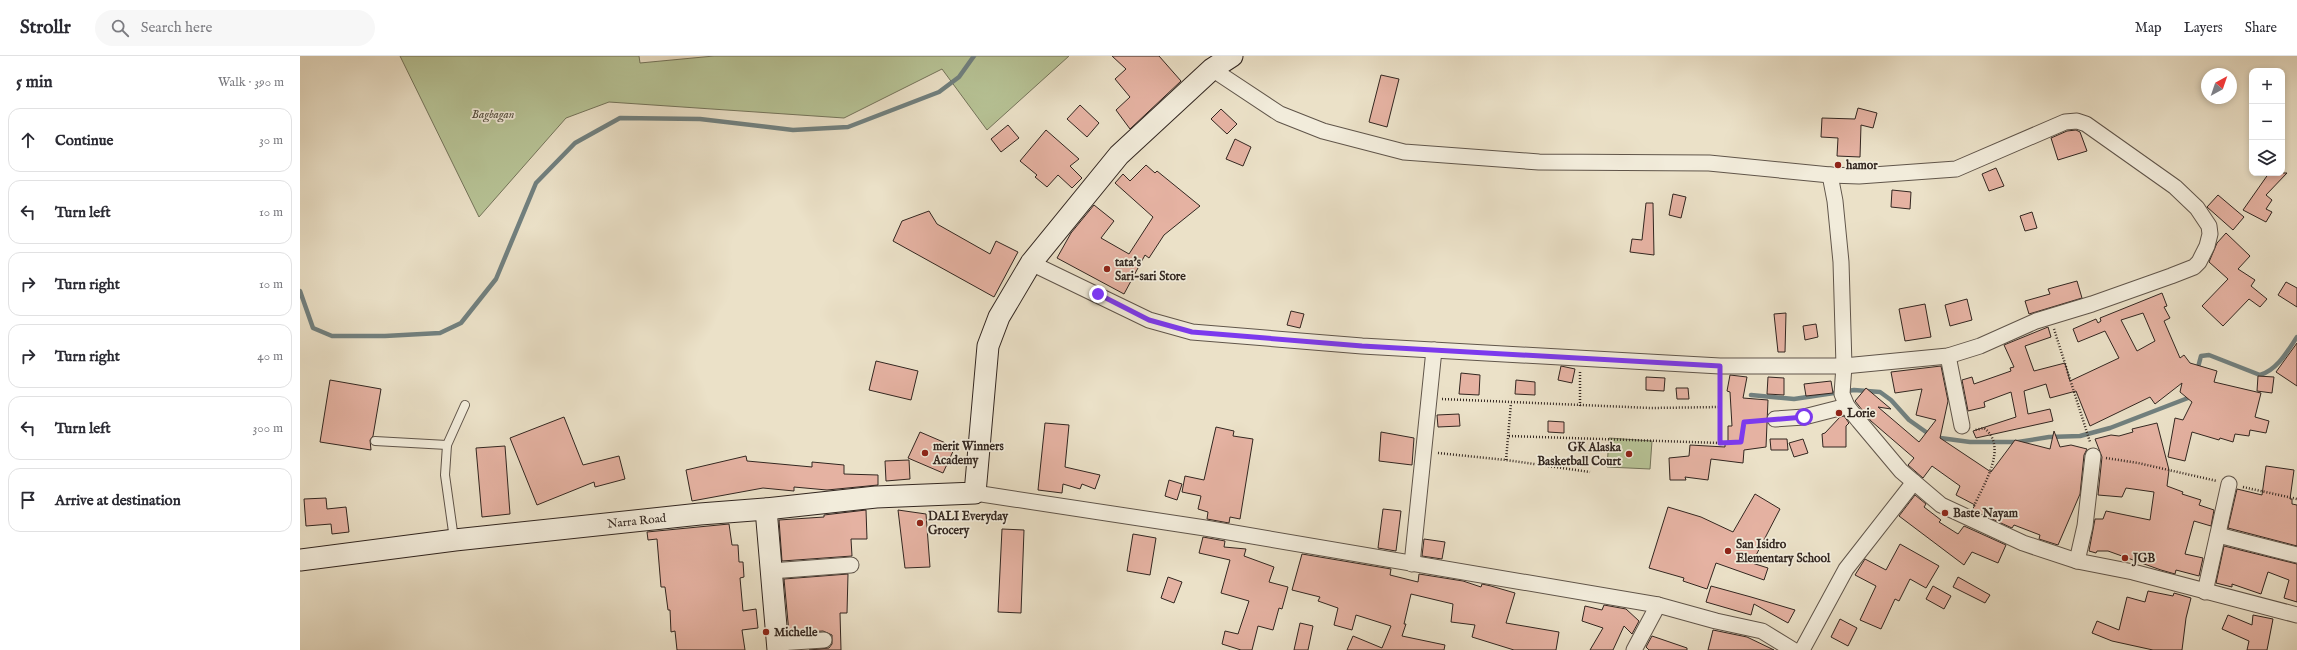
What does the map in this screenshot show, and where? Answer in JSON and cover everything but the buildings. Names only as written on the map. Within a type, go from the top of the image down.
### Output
[{"type":"street","points":[[1232,56],[1212,69],[1119,155],[1031,263],[999,317],[988,346],[975,493],[1205,528],[1658,605],[1716,621],[1762,631],[1792,650]]},
{"type":"street","points":[[1031,263],[1149,320],[1192,332],[1261,339],[1580,360],[1720,366],[1844,366],[1948,356],[1980,346],[1991,339],[2050,316],[2092,304],[2194,267],[2207,246],[2209,239],[2209,226],[2204,216],[2174,187],[2086,124],[2077,121],[2065,122],[1956,169],[1859,176],[1830,175],[1709,163],[1539,162],[1404,152],[1324,131],[1280,114],[1212,69]]},
{"type":"street","points":[[1830,175],[1835,201],[1841,262],[1844,396],[1901,471],[1941,505],[2023,544],[2078,561],[2132,572],[2297,615]]},
{"type":"street","points":[[1412,564],[1434,350]]},
{"type":"street","points":[[1948,356],[1962,426]]},
{"type":"street","points":[[1775,419],[1804,417],[1844,396]]},
{"type":"street","points":[[2078,561],[2085,526],[2093,456]]},
{"type":"street","points":[[1802,650],[1846,569],[1914,482]]},
{"type":"street","points":[[2205,592],[2229,484]]},
{"type":"street","name":"Narra Road","points":[[300,560],[455,540],[700,514],[766,509],[876,497],[975,493]]},
{"type":"street","points":[[766,509],[778,646],[824,640]]},
{"type":"street","points":[[2218,535],[2297,555]]},
{"type":"street","points":[[771,571],[851,565]]},
{"type":"street","points":[[1634,650],[1658,605]]},
{"type":"lane","points":[[455,540],[445,475],[447,445],[465,405]]},
{"type":"lane","points":[[375,441],[447,445]]},
{"type":"path","points":[[2050,316],[2089,434],[2093,456],[2138,463],[2297,499]]},
{"type":"path","points":[[1580,360],[1580,406]]},
{"type":"path","points":[[1720,366],[1720,443]]},
{"type":"path","points":[[1429,398],[1580,406],[1651,408],[1720,407]]},
{"type":"path","points":[[1506,460],[1511,403]]},
{"type":"path","points":[[1509,436],[1720,443],[1741,442],[1744,422],[1775,419]]},
{"type":"path","points":[[1962,426],[1968,431],[1984,428],[1989,432],[1995,448],[1991,468],[1968,519]]},
{"type":"path","points":[[1424,452],[1506,460],[1590,472]]},
{"type":"green space","name":"Bagbagan","points":[[400,56],[639,56],[640,63],[714,56],[1069,56],[987,130],[942,69],[844,118],[609,102],[566,118],[479,217]]},
{"type":"green space","name":"GK Alaska Basketball Court","points":[[1609,438],[1652,441],[1650,469],[1607,467]]},
{"type":"waterway","points":[[300,291],[313,328],[332,336],[385,336],[440,333],[461,323],[496,279],[536,183],[575,143],[620,118],[700,119],[793,130],[848,127],[939,92],[959,77],[974,56]]},
{"type":"waterway","points":[[2197,371],[2201,356],[2209,355],[2260,375],[2266,373],[2277,365],[2297,337]]},
{"type":"waterway","points":[[1751,395],[1794,399],[1854,390],[1880,392],[1891,400],[1909,420],[1933,437],[1970,442],[2018,442],[2049,437],[2080,436],[2110,428],[2188,398],[2190,393]]},
{"type":"place","name":"hamor","points":[[1838,165]]},
{"type":"place","name":"tata's Sari-sari Store","points":[[1107,269]]},
{"type":"place","name":"Lorie","points":[[1839,413]]},
{"type":"place","name":"merit Winners Academy","points":[[925,453]]},
{"type":"place","name":"GK Alaska Basketball Court","points":[[1629,454]]},
{"type":"place","name":"Baste Nayam","points":[[1945,513]]},
{"type":"place","name":"DALI Everyday Grocery","points":[[920,523]]},
{"type":"place","name":"San Isidro Elementary School","points":[[1728,551]]},
{"type":"place","name":"JGB","points":[[2125,558]]},
{"type":"place","name":"Michelle","points":[[766,632]]},
{"type":"route","points":[[1098,294],[1149,320],[1192,332],[1261,339],[1308,341],[1362,346],[1580,360],[1720,366],[1720,443],[1741,442],[1744,422],[1804,417]]}]
